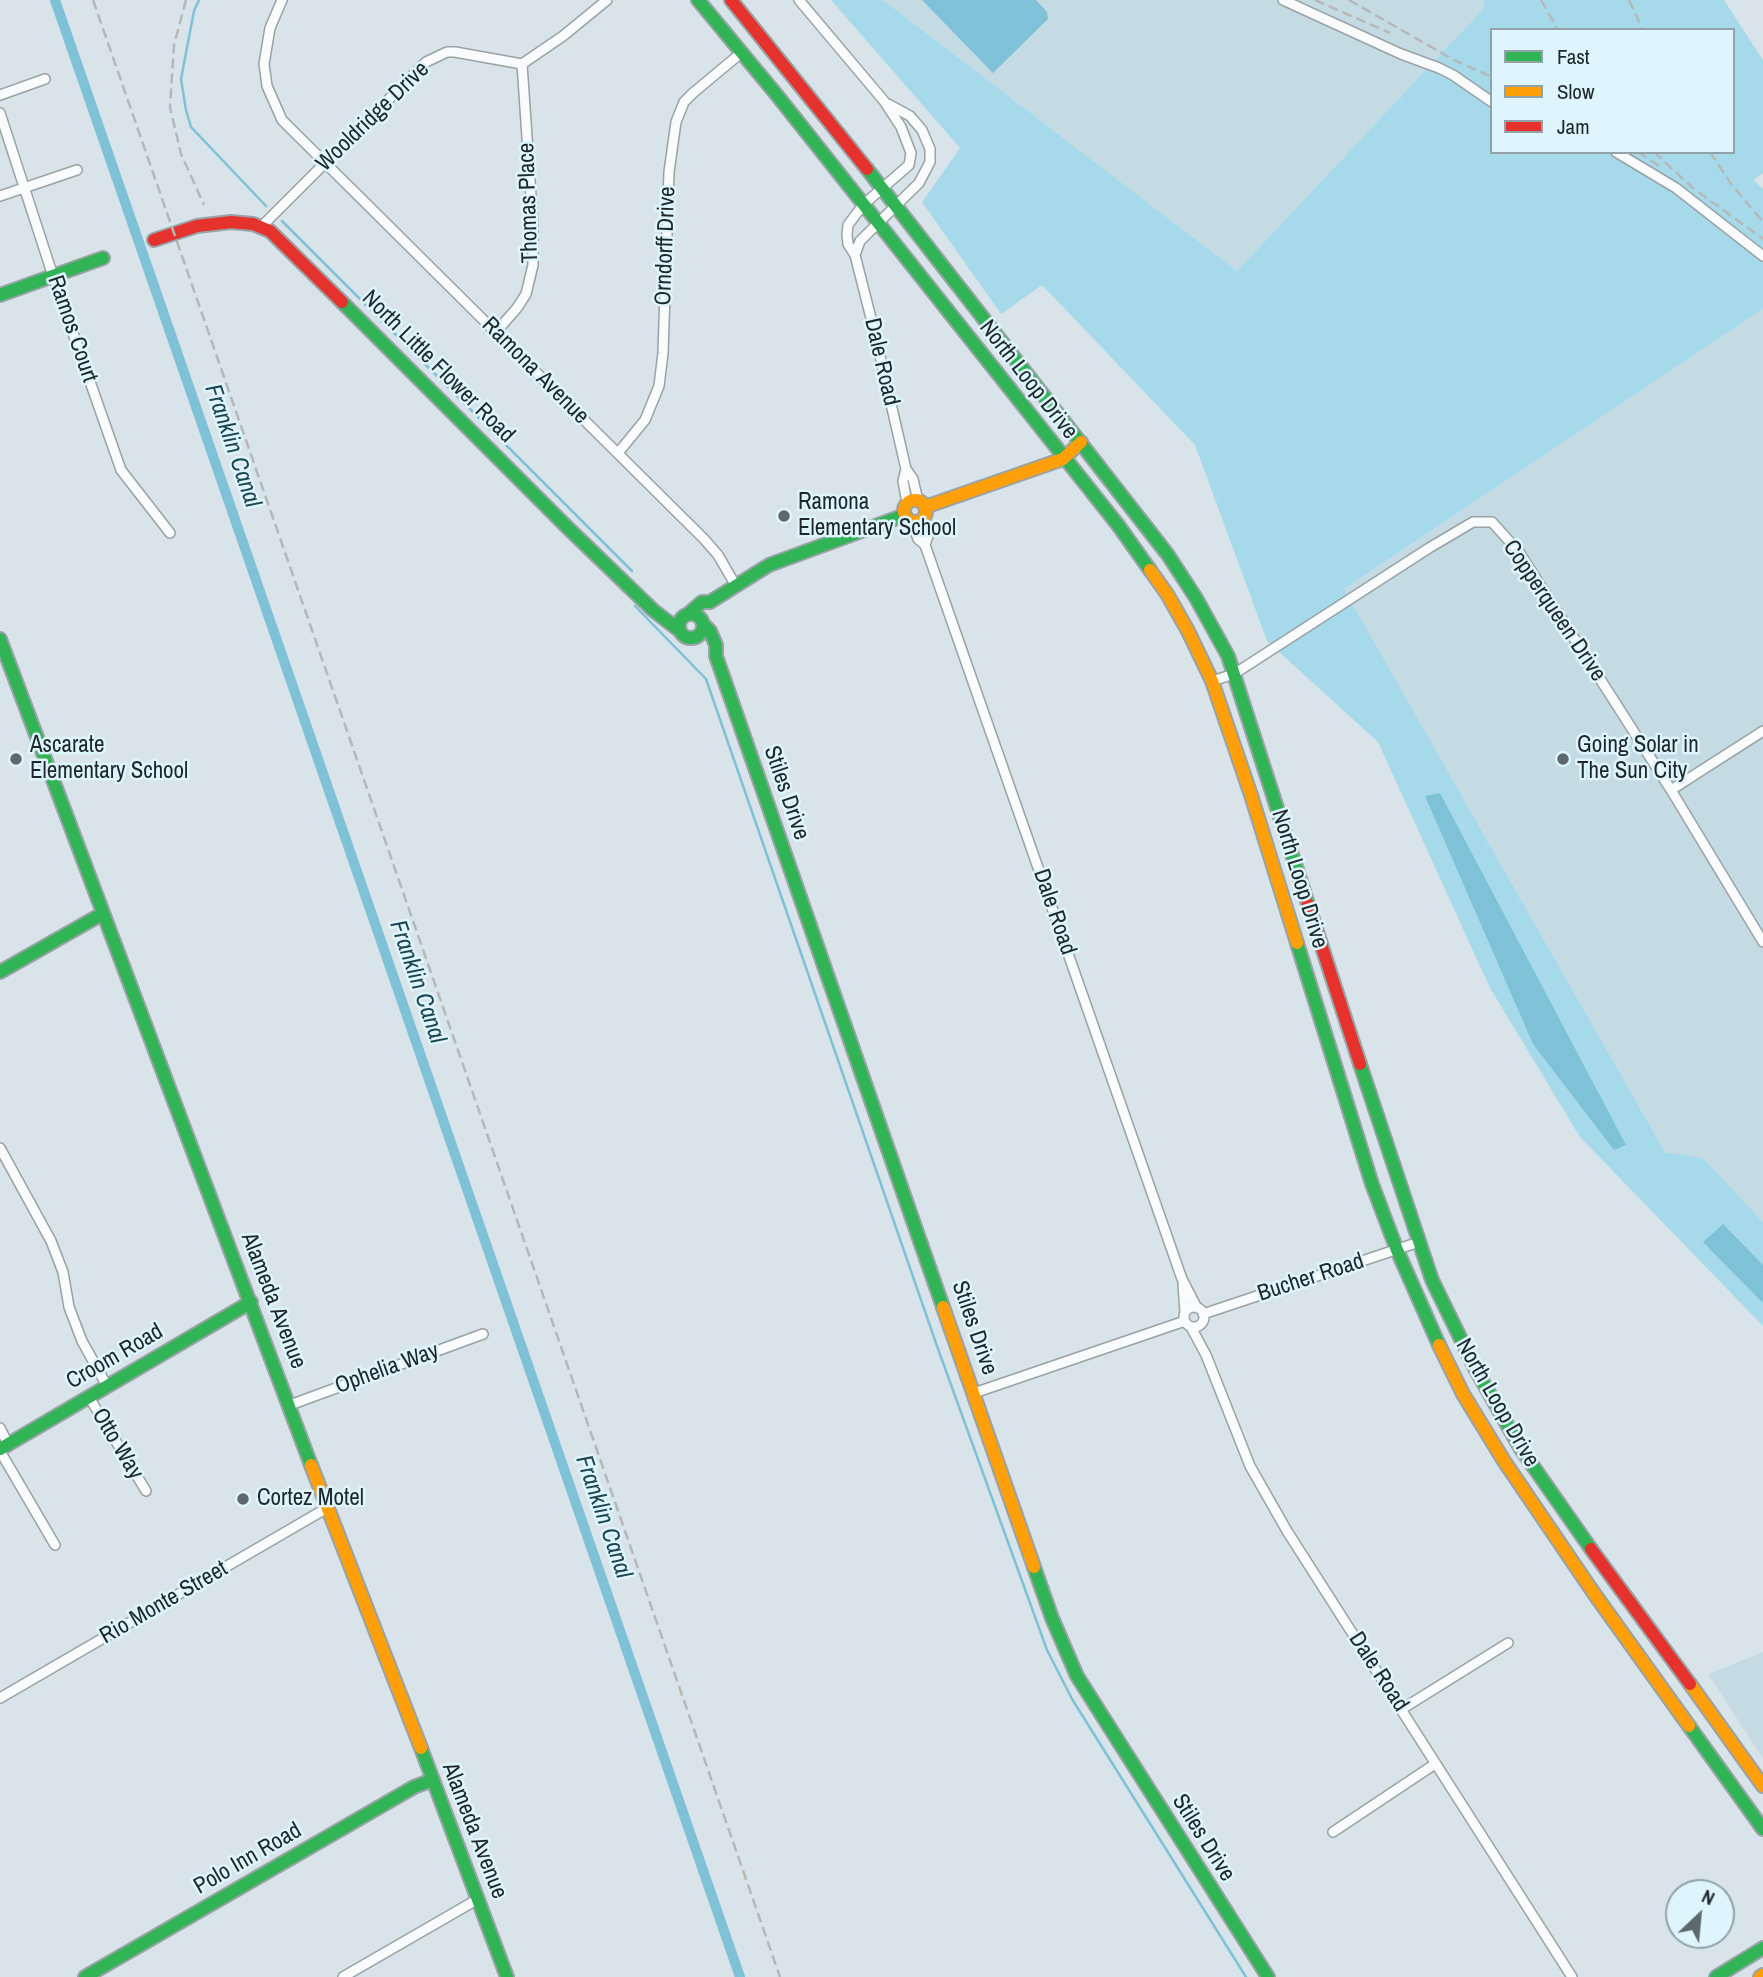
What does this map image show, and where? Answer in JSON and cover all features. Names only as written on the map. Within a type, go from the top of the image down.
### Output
[{"type":"main road","name":"North Loop Drive","points":[[698,0],[776,94],[1118,525],[1152,571],[1188,631],[1212,681],[1251,794],[1372,1184],[1426,1318],[1464,1394],[1538,1511],[1763,1829]]},
{"type":"main road","name":"North Loop Drive","points":[[731,0],[1168,555],[1212,627],[1228,656],[1432,1280],[1476,1370],[1521,1449],[1763,1786]]},
{"type":"main road","points":[[154,240],[185,229],[212,224],[232,222],[262,226]]},
{"type":"main road","name":"North Little Flower Road","points":[[262,226],[297,257],[653,610],[685,634]]},
{"type":"main road","points":[[0,295],[103,258]]},
{"type":"main road","points":[[716,656],[685,634],[680,621],[702,602],[710,602],[769,565],[1063,458],[1081,442]]},
{"type":"main road","points":[[685,634],[701,634],[710,602]]},
{"type":"main road","points":[[663,616],[696,614],[703,622]]},
{"type":"main road","name":"Stiles Drive","points":[[703,622],[713,636],[716,656],[1052,1618],[1077,1676],[1268,1977]]},
{"type":"main road","name":"Alameda Avenue","points":[[0,639],[327,1508],[360,1587],[507,1977]]},
{"type":"main road","points":[[0,972],[102,914]]},
{"type":"main road","points":[[1304,965],[1326,959]]},
{"type":"main road","name":"Croom Road","points":[[3,1448],[251,1302]]},
{"type":"main road","points":[[1538,1511],[1555,1499]]},
{"type":"main road","name":"Polo Inn Road","points":[[85,1977],[103,1973],[414,1787],[432,1780]]},
{"type":"main road","points":[[1716,1977],[1761,1948]]},
{"type":"street","name":"Ramona Avenue","points":[[282,0],[265,44],[264,64],[267,86],[282,120],[704,539],[718,555],[736,586]]},
{"type":"street","points":[[522,64],[564,36],[595,3],[607,0]]},
{"type":"street","name":"Dale Road","points":[[799,0],[884,101],[901,127],[912,157],[903,172],[863,205],[848,225],[848,244],[855,255],[906,469],[913,478],[918,539],[925,545],[1182,1279],[1201,1315],[1206,1355]]},
{"type":"street","points":[[1283,0],[1401,54],[1439,68],[1490,101]]},
{"type":"street","name":"Wooldridge Drive","points":[[262,226],[412,74],[435,57],[447,52],[462,52],[522,64]]},
{"type":"street","name":"Orndorff Drive","points":[[618,453],[645,420],[659,386],[663,353],[670,172],[676,122],[684,102],[741,53]]},
{"type":"street","name":"Thomas Place","points":[[496,332],[526,295],[533,265],[533,225],[522,64]]},
{"type":"street","points":[[0,95],[46,79]]},
{"type":"street","name":"Dale Road","points":[[855,255],[860,241],[925,174],[930,162],[926,137],[917,123],[884,101]]},
{"type":"street","name":"Ramos Court","points":[[0,113],[53,276],[121,470],[170,533]]},
{"type":"street","points":[[1619,154],[1676,188],[1763,256]]},
{"type":"street","points":[[0,196],[77,170]]},
{"type":"street","name":"Copperqueen Drive","points":[[1212,681],[1234,674],[1429,548],[1474,522],[1492,522],[1519,552],[1671,790],[1763,942]]},
{"type":"street","points":[[1671,790],[1763,731]]},
{"type":"street","points":[[0,1148],[51,1241],[63,1272],[82,1341],[107,1386]]},
{"type":"street","name":"Bucher Road","points":[[1201,1315],[1419,1242]]},
{"type":"street","name":"Dale Road","points":[[1182,1279],[1187,1320],[1206,1355],[1231,1422],[1264,1492],[1572,1977]]},
{"type":"street","points":[[1190,1308],[1201,1315],[1197,1327],[1187,1320],[1190,1308]]},
{"type":"street","points":[[974,1393],[1187,1320]]},
{"type":"street","name":"Ophelia Way","points":[[290,1405],[483,1334]]},
{"type":"street","name":"Otto Way","points":[[89,1397],[146,1491]]},
{"type":"street","points":[[0,1428],[3,1448],[55,1545]]},
{"type":"street","name":"Rio Monte Street","points":[[0,1698],[327,1508]]},
{"type":"street","points":[[1402,1709],[1507,1643]]},
{"type":"street","points":[[1333,1832],[1436,1764]]},
{"type":"street","points":[[343,1977],[478,1899]]},
{"type":"shaded area","points":[[831,0],[883,0],[1237,271],[1483,9],[1485,0],[1724,0],[1763,60],[1763,173],[1754,180],[1763,189],[1763,309],[1344,589],[1665,1152],[1703,1158],[1763,1222],[1763,1326],[1580,1137],[1490,988],[1378,742],[1267,641],[1195,445],[1042,285],[1001,314],[922,202],[960,148]]},
{"type":"shaded area","points":[[883,0],[1485,0],[1483,9],[1237,271]]},
{"type":"shaded area","points":[[922,0],[1036,0],[1047,12],[1048,19],[993,73]]},
{"type":"shaded area","points":[[1763,309],[1763,1222],[1703,1159],[1665,1152],[1344,589]]},
{"type":"shaded area","points":[[1440,793],[1626,1145],[1614,1150],[1533,1044],[1425,796]]},
{"type":"shaded area","points":[[1723,1224],[1763,1265],[1763,1303],[1703,1242]]},
{"type":"shaded area","points":[[1763,1652],[1763,1759],[1708,1674]]},
{"type":"waterway","name":"Franklin Canal","points":[[55,0],[740,1977]]},
{"type":"waterway","points":[[199,0],[194,11],[181,79],[191,127],[266,206]]},
{"type":"waterway","points":[[282,221],[632,571]]},
{"type":"waterway","points":[[635,606],[706,679],[937,1346],[1047,1650],[1072,1699],[1246,1977]]},
{"type":"railway","points":[[93,0],[780,1977]]},
{"type":"railway","points":[[186,0],[174,45],[170,107],[181,154],[204,205]]},
{"type":"railway","points":[[1315,0],[1390,33]]},
{"type":"railway","points":[[1349,0],[1454,60],[1490,76]]},
{"type":"railway","points":[[1541,0],[1557,28]]},
{"type":"railway","points":[[1629,0],[1642,28]]},
{"type":"railway","points":[[1641,154],[1661,167]]},
{"type":"railway","points":[[1656,154],[1693,188],[1763,239]]},
{"type":"railway","points":[[1711,154],[1732,185],[1763,222]]},
{"type":"traffic: fast","points":[[698,0],[776,94],[1118,525],[1150,570]]},
{"type":"traffic: fast","points":[[867,169],[1168,555],[1196,598],[1228,656],[1308,904]]},
{"type":"traffic: fast","points":[[0,295],[103,258]]},
{"type":"traffic: fast","points":[[342,302],[568,528],[653,610],[680,631]]},
{"type":"traffic: fast","points":[[688,614],[702,602],[710,602],[769,565],[905,515]]},
{"type":"traffic: fast","points":[[691,614],[700,617],[703,626],[700,635],[691,638],[682,635],[679,626],[682,617],[691,614]]},
{"type":"traffic: fast","points":[[703,624],[710,631],[716,645],[716,656],[943,1307]]},
{"type":"traffic: fast","points":[[0,639],[311,1465]]},
{"type":"traffic: fast","points":[[0,972],[102,914]]},
{"type":"traffic: fast","points":[[1297,943],[1372,1184],[1397,1250],[1439,1345]]},
{"type":"traffic: fast","points":[[1360,1064],[1432,1280],[1476,1370],[1521,1449],[1591,1549]]},
{"type":"traffic: fast","points":[[0,1449],[251,1302]]},
{"type":"traffic: fast","points":[[1034,1567],[1077,1676],[1268,1977]]},
{"type":"traffic: fast","points":[[1689,1726],[1763,1829]]},
{"type":"traffic: fast","points":[[421,1748],[507,1977]]},
{"type":"traffic: fast","points":[[85,1977],[414,1787],[432,1780]]},
{"type":"traffic: fast","points":[[1716,1977],[1763,1948]]},
{"type":"traffic: slow","points":[[925,507],[1063,459],[1081,442]]},
{"type":"traffic: slow","points":[[915,500],[923,503],[926,511],[923,519],[915,522],[907,519],[904,511],[907,503],[915,500]]},
{"type":"traffic: slow","points":[[1150,570],[1188,631],[1212,681],[1297,943]]},
{"type":"traffic: slow","points":[[943,1307],[1034,1567]]},
{"type":"traffic: slow","points":[[1439,1345],[1463,1394],[1504,1461],[1689,1726]]},
{"type":"traffic: slow","points":[[311,1465],[421,1748]]},
{"type":"traffic: slow","points":[[1690,1684],[1763,1786]]},
{"type":"traffic: jam","points":[[731,0],[867,169]]},
{"type":"traffic: jam","points":[[154,240],[197,226],[231,222],[253,224],[270,231],[342,302]]},
{"type":"traffic: jam","points":[[1308,904],[1360,1064]]},
{"type":"traffic: jam","points":[[1591,1549],[1690,1684]]},
{"type":"place","name":"Ramona Elementary School","points":[[784,516]]},
{"type":"place","name":"Ascarate Elementary School","points":[[16,759]]},
{"type":"place","name":"Going Solar in The Sun City","points":[[1563,759]]},
{"type":"place","name":"Cortez Motel","points":[[243,1499]]}]
